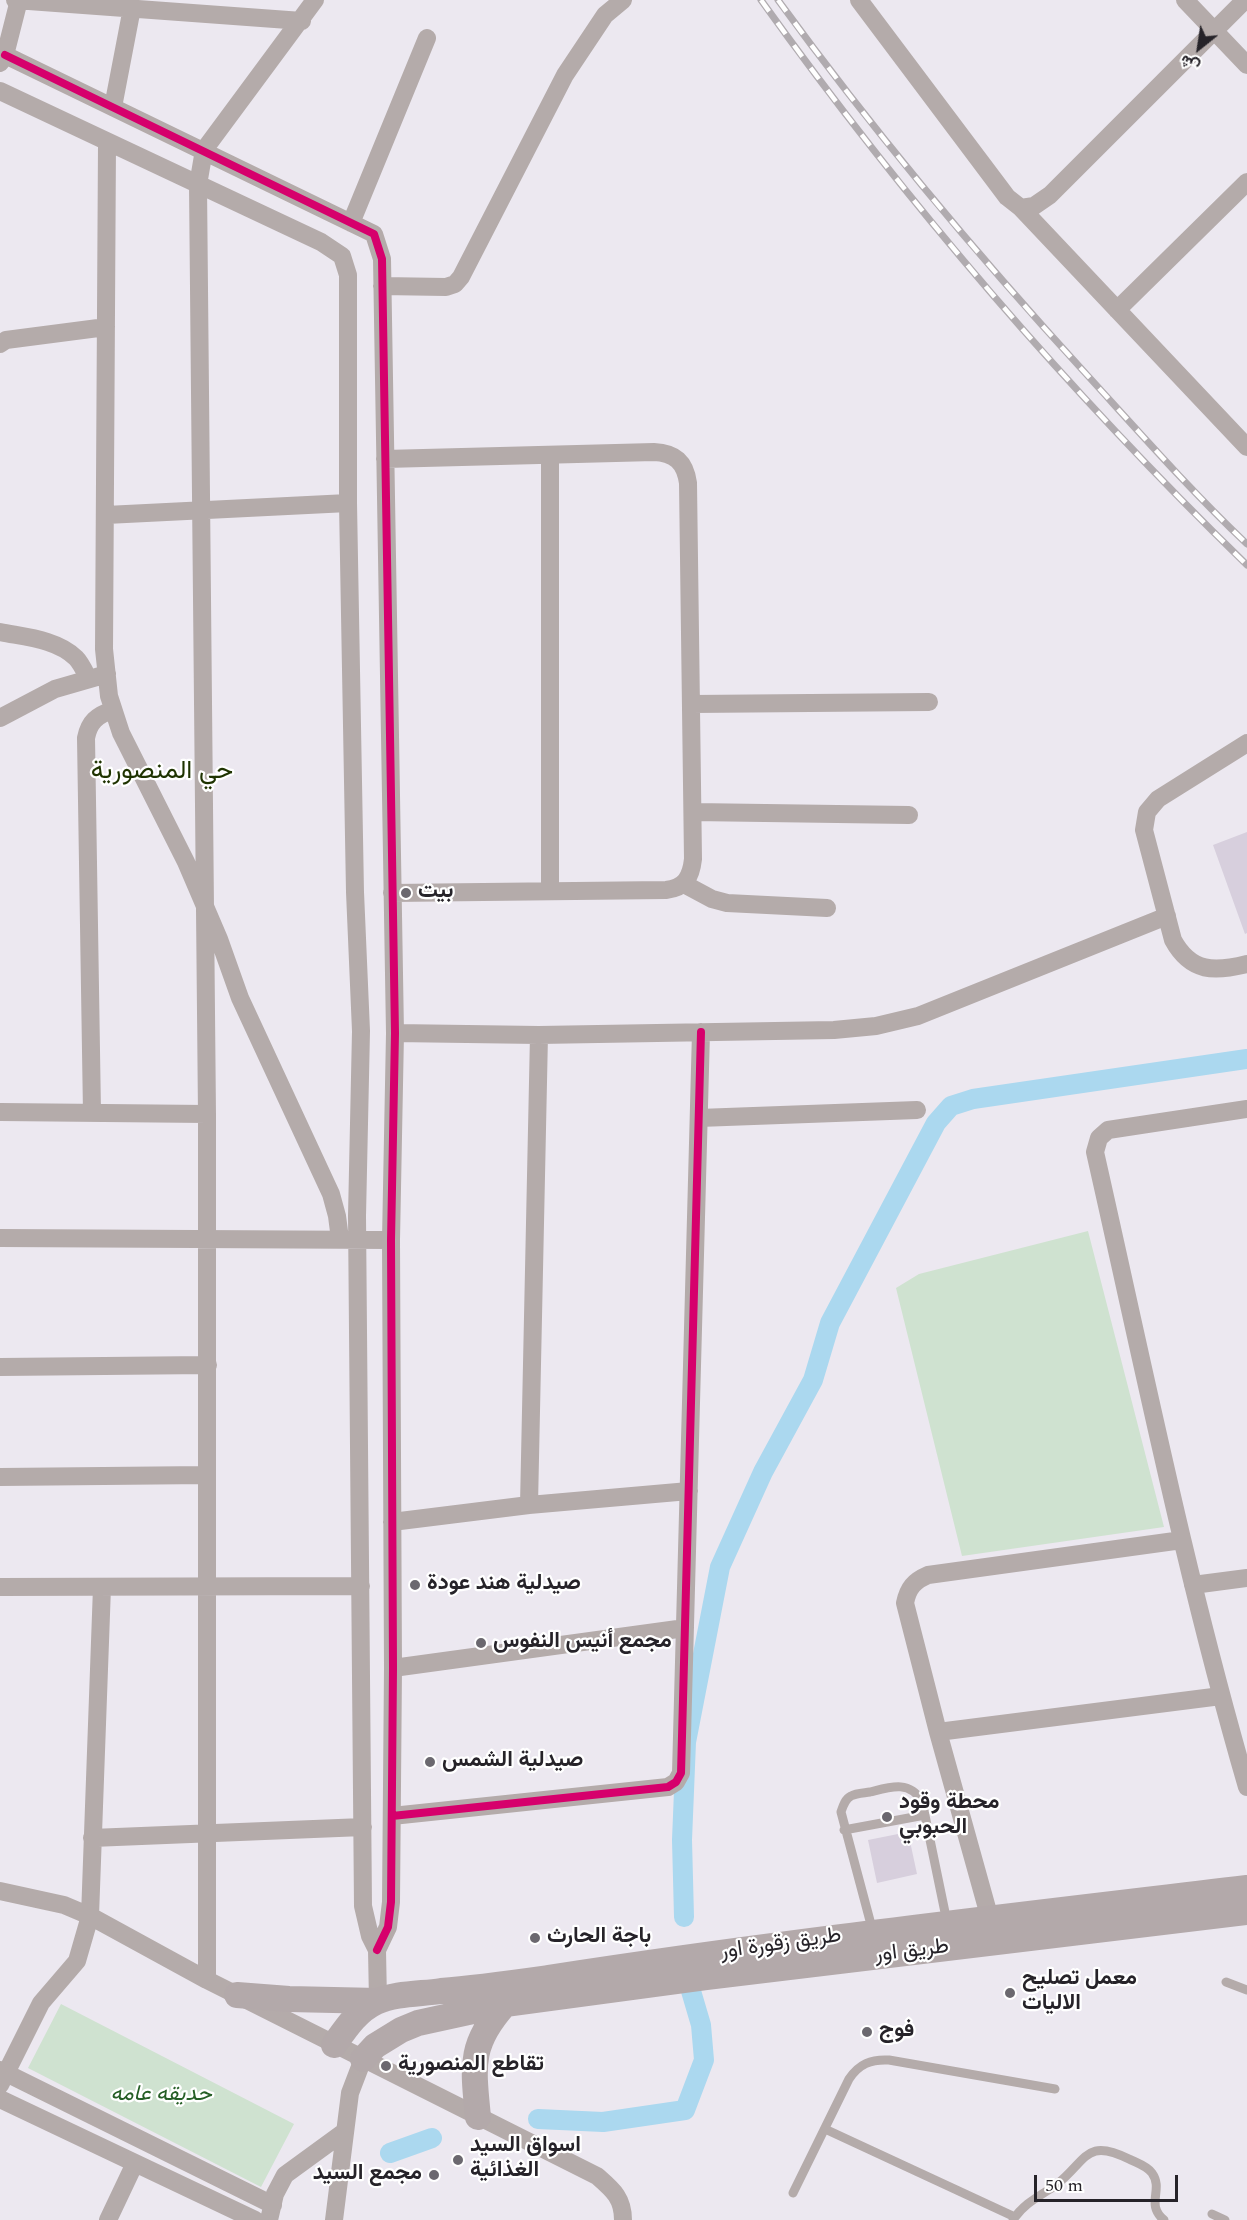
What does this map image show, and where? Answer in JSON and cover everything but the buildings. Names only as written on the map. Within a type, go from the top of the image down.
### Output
[{"type":"main road","name":"طريق زقورة اور","points":[[334,2045],[360,2011],[378,2001],[399,1996],[505,1994],[617,1967],[873,1933],[1247,1888]]},
{"type":"main road","name":"طريق اور","points":[[505,1994],[706,1977],[1247,1912]]},
{"type":"main road","points":[[363,2059],[375,2046],[400,2030],[505,1994]]},
{"type":"main road","points":[[478,2117],[474,2062],[479,2040],[505,1994]]},
{"type":"main road","points":[[237,1995],[378,2001]]},
{"type":"street","points":[[302,21],[18,0],[2,59],[113,107],[374,234],[382,259],[395,1033],[391,1240],[392,1816],[390,1914],[388,1927],[377,1950]]},
{"type":"street","points":[[302,21],[308,0]]},
{"type":"street","points":[[207,1980],[207,1114],[198,185],[204,150],[302,21],[315,0]]},
{"type":"street","points":[[382,286],[446,287],[455,284],[461,277],[565,75],[605,15],[623,0]]},
{"type":"street","points":[[859,0],[1007,197],[1021,208],[1247,447]]},
{"type":"street","points":[[1185,0],[1247,65]]},
{"type":"street","points":[[1021,208],[1034,206],[1050,195],[1245,0],[1247,2]]},
{"type":"street","points":[[113,107],[132,8]]},
{"type":"street","points":[[351,223],[427,38]]},
{"type":"street","points":[[0,91],[321,242],[342,255],[348,275],[348,503],[355,892],[361,1031],[349,1239],[361,1586],[363,1906],[377,1950],[378,2001]]},
{"type":"street","points":[[108,143],[104,649],[113,710],[121,734],[204,901],[240,999],[331,1194],[349,1239]]},
{"type":"street","points":[[1117,310],[1247,182]]},
{"type":"street","points":[[0,344],[6,340],[106,327]]},
{"type":"street","points":[[386,459],[667,453],[679,459],[686,470],[688,483],[692,704],[692,873],[684,884],[666,890],[392,894]]},
{"type":"street","points":[[550,455],[550,891]]},
{"type":"street","points":[[106,515],[348,503]]},
{"type":"street","points":[[0,632],[49,643],[68,652],[77,659],[88,678]]},
{"type":"street","points":[[0,718],[55,689],[107,674]]},
{"type":"street","points":[[692,704],[929,702]]},
{"type":"street","points":[[92,1113],[86,738],[90,723],[96,717],[113,710]]},
{"type":"street","points":[[1247,743],[1158,799],[1147,812],[1143,830],[1173,940],[1178,949],[1194,963],[1215,970],[1247,964]]},
{"type":"street","points":[[693,812],[909,815]]},
{"type":"street","points":[[684,884],[697,893],[727,903],[827,908]]},
{"type":"street","points":[[395,1033],[539,1035],[834,1030],[876,1026],[918,1016],[1167,916]]},
{"type":"street","points":[[392,1816],[668,1787],[676,1782],[681,1773],[701,1032]]},
{"type":"street","points":[[529,1505],[539,1035]]},
{"type":"street","points":[[699,1118],[917,1110]]},
{"type":"street","points":[[1247,1110],[1108,1130],[1099,1138],[1095,1147],[1182,1540],[1221,1696],[1238,1724],[1247,1787]]},
{"type":"street","points":[[0,1112],[207,1114]]},
{"type":"street","points":[[0,1238],[207,1237],[391,1240]]},
{"type":"street","points":[[0,1367],[208,1365]]},
{"type":"street","points":[[0,1477],[207,1475]]},
{"type":"street","points":[[392,1522],[529,1505],[688,1491]]},
{"type":"street","points":[[990,1919],[905,1603],[907,1593],[919,1579],[928,1575],[1182,1540]]},
{"type":"street","points":[[1193,1585],[1247,1578]]},
{"type":"street","points":[[0,1587],[361,1586]]},
{"type":"street","points":[[102,1587],[90,1916],[77,1961],[41,2003],[2,2076],[271,2212],[279,2184],[285,2175],[344,2132]]},
{"type":"street","points":[[393,1668],[685,1628]]},
{"type":"street","points":[[938,1732],[1221,1696]]},
{"type":"street","points":[[92,1838],[363,1827]]},
{"type":"street","points":[[0,1891],[64,1905],[90,1916],[207,1980],[597,2176],[615,2192],[623,2208],[623,2220]]},
{"type":"street","points":[[334,2220],[350,2093],[363,2059]]},
{"type":"street","points":[[0,2099],[255,2220]]},
{"type":"street","points":[[108,2220],[135,2163]]},
{"type":"lane","points":[[873,1933],[841,1812],[851,1796],[894,1786],[914,1790],[922,1800],[947,1924]]},
{"type":"lane","points":[[844,1830],[925,1815]]},
{"type":"lane","points":[[1226,1982],[1247,1990]]},
{"type":"lane","points":[[793,2193],[854,2072],[868,2062],[889,2060],[1055,2089]]},
{"type":"lane","points":[[825,2129],[1014,2219],[1029,2202],[1062,2180],[1089,2153],[1102,2149],[1111,2150],[1148,2169],[1153,2174],[1157,2186],[1154,2203],[1156,2210],[1164,2220]]},
{"type":"lane","points":[[1212,2214],[1225,2220]]},
{"type":"green space","points":[[1088,1231],[1164,1527],[962,1556],[896,1288],[919,1274]]},
{"type":"green space","name":"حديقه عامه","points":[[61,2004],[294,2124],[261,2187],[28,2068]]},
{"type":"waterway","points":[[684,1917],[682,1840],[686,1742],[720,1567],[763,1472],[813,1380],[830,1323],[936,1123],[951,1106],[973,1099],[1247,1059]]},
{"type":"waterway","points":[[538,2119],[603,2122],[685,2110],[704,2060],[701,2025],[691,1991]]},
{"type":"waterway","points":[[390,2153],[432,2138]]},
{"type":"railway","points":[[761,0],[873,149],[991,293],[1116,432],[1247,565]]},
{"type":"railway","points":[[778,0],[851,98],[967,239],[1146,440],[1247,544]]},
{"type":"cycle path","points":[[5,55],[374,234],[382,259],[395,1033],[391,1240],[393,1668],[391,1902],[388,1927],[377,1950]]},
{"type":"cycle path","points":[[392,1816],[668,1787],[676,1782],[681,1773],[701,1032]]},
{"type":"place","name":"بيت","points":[[406,893]]},
{"type":"place","name":"صيدلية هند عودة","points":[[415,1585]]},
{"type":"place","name":"مجمع أنيس النفوس","points":[[481,1643]]},
{"type":"place","name":"صيدلية الشمس","points":[[430,1762]]},
{"type":"place","name":"محطة وقود الحبوبي","points":[[887,1817]]},
{"type":"place","name":"باجة الحارث","points":[[535,1938]]},
{"type":"place","name":"معمل تصليح الاليات","points":[[1010,1993]]},
{"type":"place","name":"فوج","points":[[867,2032]]},
{"type":"place","name":"تقاطع المنصورية","points":[[386,2066]]},
{"type":"place","name":"اسواق السيد الغذائية","points":[[458,2160]]},
{"type":"place","name":"مجمع السيد","points":[[434,2175]]},
{"type":"district","name":"حي المنصورية","points":[[162,773]]}]
